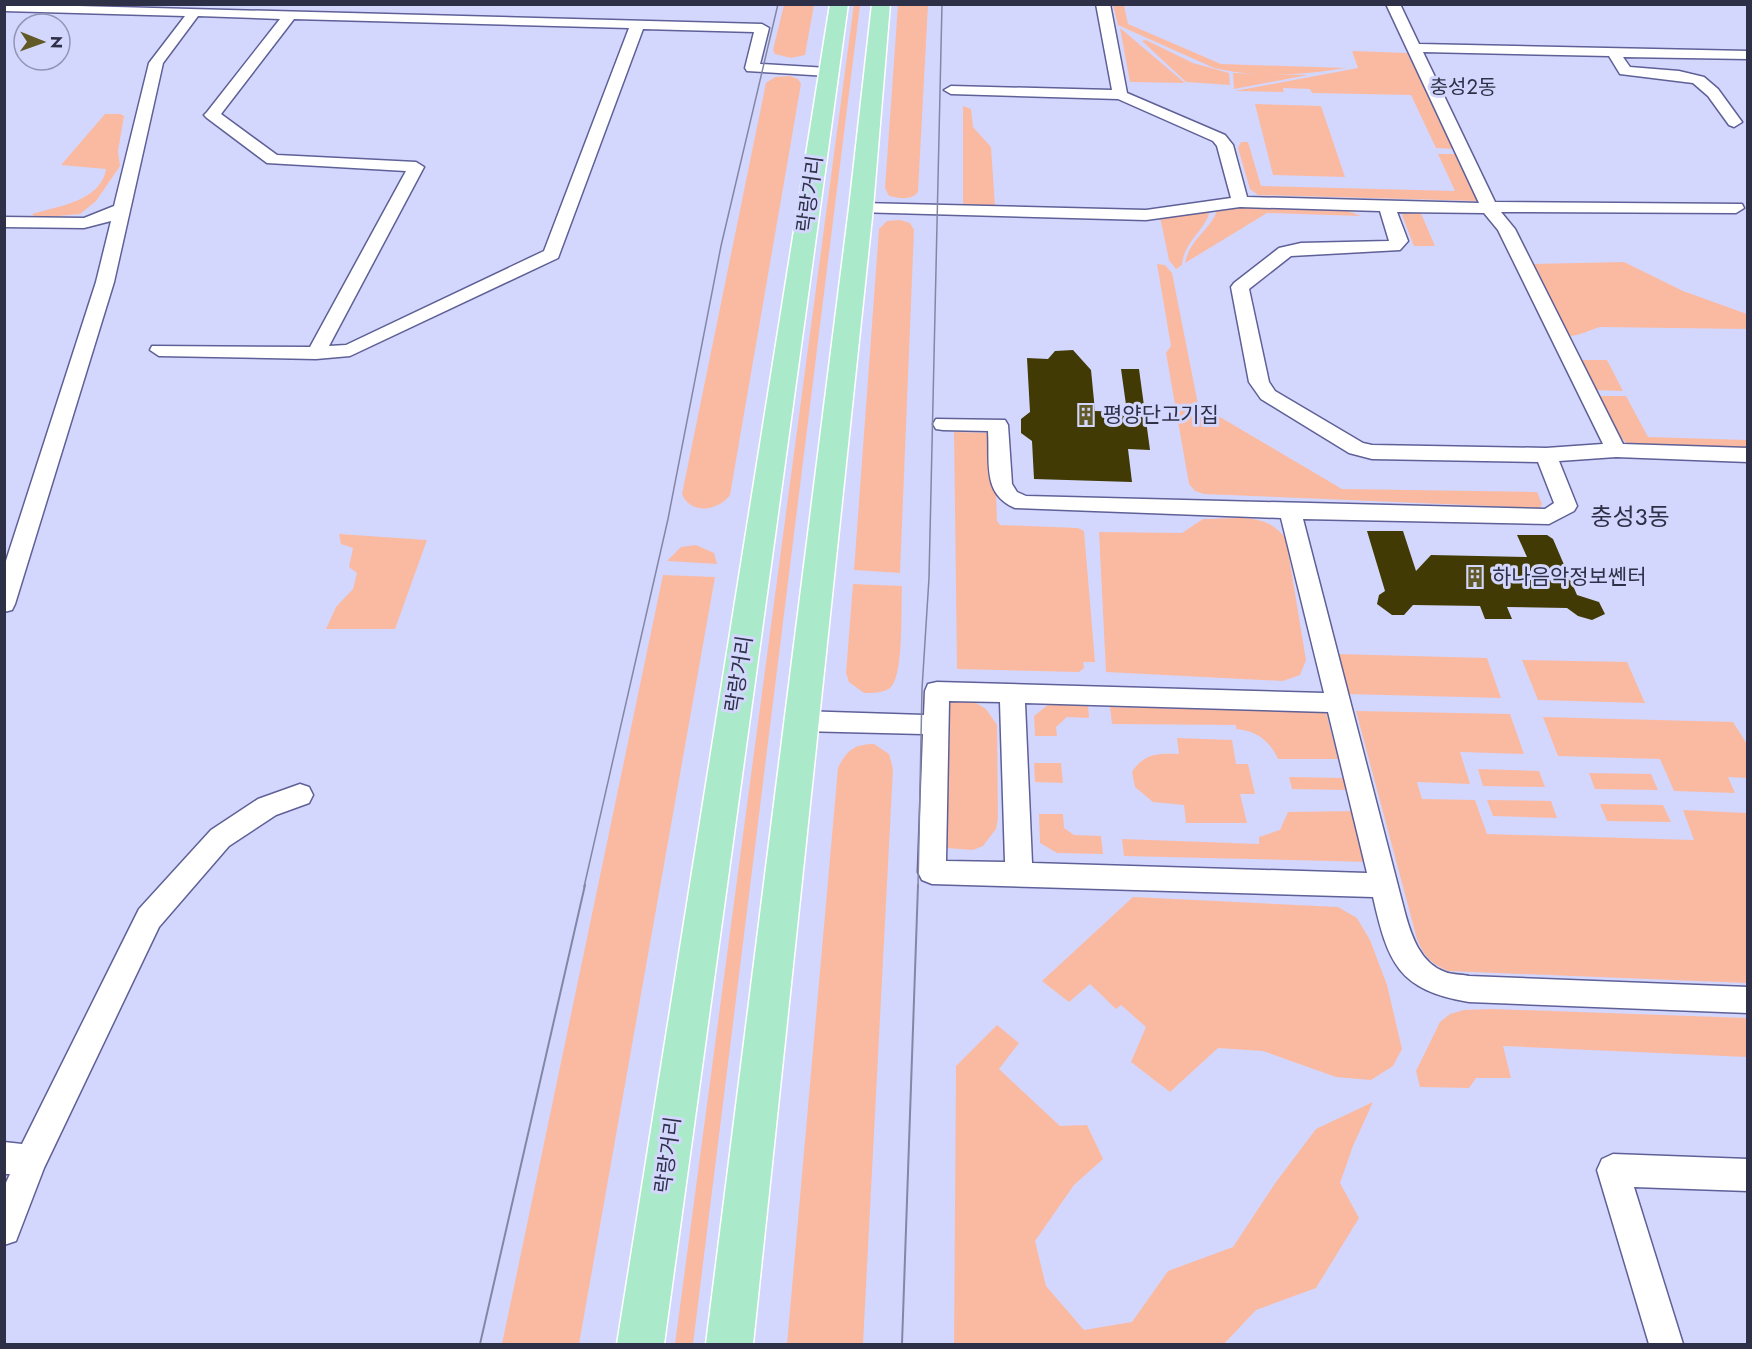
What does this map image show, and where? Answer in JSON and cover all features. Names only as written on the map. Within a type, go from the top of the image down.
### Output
[{"type":"main road","name":"락랑거리","points":[[640,1344],[838,4]]},
{"type":"main road","points":[[729,1344],[861,208],[881,4]]},
{"type":"street","points":[[1103,4],[1120,95]]},
{"type":"street","points":[[1393,4],[1490,209],[1506,229],[1616,450]]},
{"type":"street","points":[[4,7],[170,8],[194,14],[762,28],[752,68],[828,72]]},
{"type":"street","points":[[4,604],[12,553],[105,282],[156,63],[194,14]]},
{"type":"street","points":[[288,16],[212,115],[273,160],[416,167],[316,353]]},
{"type":"street","points":[[159,350],[316,353],[350,351],[552,254],[637,25]]},
{"type":"street","points":[[1415,48],[1748,55]]},
{"type":"street","points":[[1613,52],[1625,70],[1650,75],[1683,75],[1704,83],[1734,122]]},
{"type":"street","points":[[951,90],[1120,95],[1219,138],[1225,145],[1240,202]]},
{"type":"street","points":[[861,208],[1146,215],[1240,202],[1490,209],[1510,206],[1736,208]]},
{"type":"street","points":[[1387,206],[1399,241],[1394,246],[1301,248],[1286,252],[1240,286],[1259,382],[1268,395],[1356,448],[1372,452],[1546,455],[1616,450],[1748,455]]},
{"type":"street","points":[[4,222],[84,223],[99,220],[122,209]]},
{"type":"street","points":[[943,424],[998,425],[1001,484],[1009,497],[1023,503],[1549,518],[1566,506],[1546,455]]},
{"type":"street","points":[[1290,511],[1397,937],[1410,964],[1437,983],[1469,989],[1748,1000]]},
{"type":"street","points":[[1339,703],[937,691],[932,872],[1384,885]]},
{"type":"street","points":[[1012,693],[1019,873]]},
{"type":"street","points":[[800,721],[937,725]]},
{"type":"street","points":[[4,1229],[18,1159],[149,918],[220,838],[267,807],[300,795]]},
{"type":"street","points":[[1666,1344],[1613,1170],[1748,1175]]},
{"type":"shaded area","points":[[854,4],[860,5],[693,1344],[675,1344]]},
{"type":"shaded area","points":[[784,5],[814,5],[805,55],[791,58],[775,54],[773,50]]},
{"type":"shaded area","points":[[898,5],[928,5],[918,192],[912,197],[905,198],[889,196],[885,188]]},
{"type":"shaded area","points":[[1113,5],[1124,5],[1128,24],[1221,64],[1346,68],[1263,74],[1214,68],[1118,25]]},
{"type":"shaded area","points":[[1120,28],[1185,83],[1130,82]]},
{"type":"shaded area","points":[[1146,40],[1193,63],[1229,73],[1230,85],[1186,82],[1142,41]]},
{"type":"shaded area","points":[[1352,51],[1407,53],[1456,149],[1436,148],[1411,95],[1312,93],[1310,89],[1283,88],[1284,92],[1235,91],[1358,68]]},
{"type":"shaded area","points":[[1233,73],[1308,75],[1234,89]]},
{"type":"shaded area","points":[[790,76],[798,79],[801,84],[730,495],[719,505],[698,508],[686,501],[682,494],[766,83],[775,77]]},
{"type":"shaded area","points":[[1255,104],[1321,106],[1345,177],[1273,175]]},
{"type":"shaded area","points":[[963,106],[971,109],[973,127],[991,147],[995,206],[963,205]]},
{"type":"shaded area","points":[[105,114],[124,116],[118,151],[120,166],[96,201],[80,214],[36,218],[32,214],[66,205],[88,195],[102,180],[106,169],[61,165]]},
{"type":"shaded area","points":[[1241,142],[1248,142],[1261,186],[1455,191],[1438,154],[1458,154],[1479,201],[1258,195],[1250,189],[1238,148]]},
{"type":"shaded area","points":[[1243,206],[1340,208],[1361,216],[1267,213],[1185,263],[1191,247],[1217,210]]},
{"type":"shaded area","points":[[1210,210],[1204,224],[1187,249],[1182,265],[1176,269],[1169,260],[1160,217]]},
{"type":"shaded area","points":[[1405,211],[1420,211],[1435,246],[1414,246],[1402,215]]},
{"type":"shaded area","points":[[900,220],[910,223],[914,230],[900,573],[854,570],[879,229],[887,221]]},
{"type":"shaded area","points":[[1624,262],[1683,291],[1747,314],[1747,329],[1600,327],[1569,336],[1532,264]]},
{"type":"shaded area","points":[[1157,264],[1165,265],[1172,273],[1198,404],[1342,489],[1537,492],[1542,504],[1540,508],[1204,494],[1195,491],[1189,484],[1166,353],[1171,346]]},
{"type":"shaded area","points":[[1580,360],[1607,360],[1623,391],[1595,390]]},
{"type":"shaded area","points":[[1598,396],[1626,396],[1648,437],[1747,440],[1747,449],[1628,444],[1619,436]]},
{"type":"shaded area","points":[[954,432],[994,433],[997,521],[1000,525],[1078,528],[1084,531],[1095,662],[1083,662],[1084,668],[1079,672],[957,669]]},
{"type":"shaded area","points":[[1249,518],[1260,520],[1278,530],[1286,539],[1306,660],[1300,675],[1283,681],[1106,672],[1099,532],[1182,533],[1203,519]]},
{"type":"shaded area","points":[[339,534],[427,540],[395,629],[326,629],[336,607],[353,589],[357,573],[349,567],[353,548],[341,544]]},
{"type":"shaded area","points":[[696,545],[714,553],[717,564],[667,561],[681,547]]},
{"type":"shaded area","points":[[663,575],[715,577],[579,1344],[502,1344]]},
{"type":"shaded area","points":[[853,584],[902,586],[898,669],[891,687],[882,692],[864,693],[849,682],[846,673]]},
{"type":"shaded area","points":[[1337,654],[1487,658],[1501,698],[1347,694]]},
{"type":"shaded area","points":[[1522,660],[1627,662],[1645,703],[1538,700]]},
{"type":"shaded area","points":[[950,699],[976,703],[986,709],[997,725],[998,818],[996,829],[983,846],[973,850],[947,848]]},
{"type":"shaded area","points":[[1049,704],[1088,705],[1089,718],[1067,717],[1056,727],[1057,736],[1035,736],[1034,716]]},
{"type":"shaded area","points":[[1110,707],[1326,712],[1338,759],[1278,759],[1262,738],[1256,734],[1236,729],[1236,725],[1112,724]]},
{"type":"shaded area","points":[[1356,711],[1510,714],[1524,754],[1460,752],[1470,784],[1417,782],[1422,799],[1475,800],[1487,834],[1694,840],[1683,810],[1746,813],[1747,983],[1448,971],[1432,962],[1422,950],[1417,939]]},
{"type":"shaded area","points":[[1543,717],[1733,722],[1747,744],[1747,778],[1728,777],[1735,793],[1674,791],[1660,759],[1558,756]]},
{"type":"shaded area","points":[[1177,738],[1232,740],[1236,764],[1248,764],[1255,794],[1240,794],[1247,823],[1186,823],[1184,805],[1153,802],[1135,787],[1132,772],[1141,761],[1152,756],[1179,754]]},
{"type":"shaded area","points":[[874,744],[889,754],[893,769],[863,1344],[787,1344],[838,768],[844,757],[856,747]]},
{"type":"shaded area","points":[[1034,763],[1061,763],[1063,783],[1035,782]]},
{"type":"shaded area","points":[[1478,769],[1539,771],[1545,787],[1483,786]]},
{"type":"shaded area","points":[[1589,773],[1651,774],[1658,790],[1595,789]]},
{"type":"shaded area","points":[[1289,777],[1344,778],[1347,790],[1292,789]]},
{"type":"shaded area","points":[[1487,800],[1551,801],[1557,818],[1493,816]]},
{"type":"shaded area","points":[[1600,804],[1663,805],[1671,822],[1607,821]]},
{"type":"shaded area","points":[[1357,811],[1370,862],[1124,856],[1122,839],[1259,844],[1259,837],[1280,830],[1288,812]]},
{"type":"shaded area","points":[[1039,814],[1063,814],[1064,828],[1074,835],[1101,836],[1103,854],[1057,853],[1040,843]]},
{"type":"shaded area","points":[[1133,897],[1338,907],[1357,918],[1370,940],[1387,985],[1402,1049],[1393,1066],[1371,1080],[1336,1077],[1263,1051],[1218,1048],[1170,1092],[1131,1062],[1146,1027],[1121,1005],[1116,1009],[1090,984],[1069,1002],[1042,981]]},
{"type":"shaded area","points":[[1493,1009],[1747,1018],[1747,1057],[1503,1046],[1511,1078],[1476,1078],[1469,1088],[1420,1087],[1416,1071],[1440,1022],[1450,1014],[1464,1010]]},
{"type":"shaded area","points":[[997,1025],[1019,1043],[999,1069],[1060,1126],[1087,1125],[1103,1159],[1074,1185],[1035,1241],[1046,1286],[1084,1330],[1132,1322],[1168,1271],[1233,1247],[1276,1182],[1316,1129],[1373,1102],[1353,1146],[1340,1183],[1359,1218],[1316,1288],[1256,1310],[1224,1344],[954,1344],[956,1066]]},
{"type":"building","name":"평양단고기집","points":[[1073,350],[1091,370],[1095,411],[1127,412],[1121,369],[1139,369],[1150,450],[1128,449],[1132,482],[1034,479],[1032,441],[1021,433],[1021,419],[1030,412],[1027,358],[1048,359],[1055,351]]},
{"type":"building","name":"하나음악정보쎈터","points":[[1367,531],[1403,531],[1416,571],[1431,555],[1527,557],[1517,535],[1547,535],[1553,539],[1577,595],[1599,602],[1605,614],[1592,620],[1578,616],[1567,608],[1507,607],[1512,619],[1485,619],[1480,606],[1413,605],[1404,615],[1392,615],[1377,604],[1379,595],[1385,591]]},
{"type":"tram line","points":[[584,887],[668,519],[721,246],[778,4]]},
{"type":"tram line","points":[[918,887],[922,689],[929,578],[942,4]]},
{"type":"tram line","points":[[480,1344],[585,885]]},
{"type":"tram line","points":[[902,1344],[918,885]]},
{"type":"place","name":"평양단고기집","points":[[1086,415]]},
{"type":"place","name":"하나음악정보쎈터","points":[[1475,577]]},
{"type":"district","name":"충성2동","points":[[1463,87]]},
{"type":"district","name":"충성3동","points":[[1630,516]]}]
